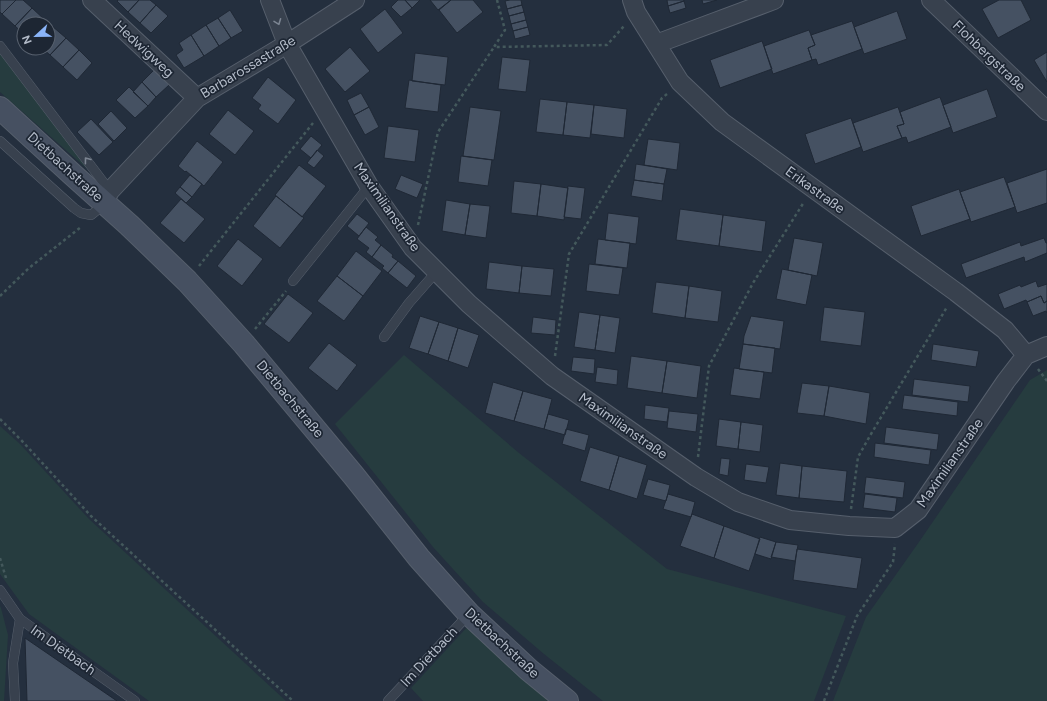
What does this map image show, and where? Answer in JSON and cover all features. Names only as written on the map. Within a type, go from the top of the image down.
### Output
[{"type":"main road","name":"Dietbachstraße","points":[[0,108],[102,203],[129,225],[188,281],[244,344],[354,476],[419,558],[470,614],[529,670],[567,701]]},
{"type":"street","name":"Hedwigweg","points":[[92,0],[196,98]]},
{"type":"street","name":"Maximilianstraße","points":[[270,0],[286,44],[369,186],[413,248],[469,304],[552,376],[696,477],[738,502],[790,520],[849,526],[895,528],[918,510],[1026,354]]},
{"type":"street","name":"Barbarossastraße","points":[[102,203],[196,98],[286,44],[355,0]]},
{"type":"street","points":[[656,44],[774,0]]},
{"type":"street","name":"Flohbergstraße","points":[[931,0],[1047,111]]},
{"type":"street","name":"Erikastraße","points":[[634,6],[680,82],[722,122],[956,292],[1005,330],[1026,354]]},
{"type":"street","points":[[1026,354],[1047,346]]},
{"type":"lane","points":[[0,46],[102,203],[81,213],[0,141]]},
{"type":"lane","points":[[294,281],[369,186]]},
{"type":"lane","points":[[384,337],[409,303],[436,271]]},
{"type":"lane","name":"Im Dietbach","points":[[0,590],[20,619],[135,701]]},
{"type":"lane","name":"Im Dietbach","points":[[388,701],[470,614]]},
{"type":"lane","points":[[14,701],[13,663],[20,619]]},
{"type":"path","points":[[413,248],[438,132],[505,30],[497,0]]},
{"type":"path","points":[[494,47],[607,45],[634,6]]},
{"type":"path","points":[[552,376],[569,254],[662,98],[680,82]]},
{"type":"path","points":[[188,281],[324,109]]},
{"type":"path","points":[[696,477],[709,366],[753,283],[813,189]]},
{"type":"path","points":[[0,296],[28,268],[88,221],[102,203]]},
{"type":"path","points":[[244,344],[294,281]]},
{"type":"path","points":[[849,526],[858,457],[870,434],[956,292]]},
{"type":"path","points":[[0,419],[91,516],[293,701]]},
{"type":"path","points":[[824,701],[857,616],[893,562],[896,543],[895,528]]},
{"type":"green space","points":[[0,51],[94,175],[0,92]]},
{"type":"green space","points":[[404,355],[519,453],[667,569],[846,616],[814,701],[603,701],[544,654],[483,602],[433,547],[335,424]]},
{"type":"green space","points":[[1047,370],[1047,701],[833,701],[866,617],[1030,380]]},
{"type":"green space","points":[[0,426],[20,444],[89,519],[286,701],[149,701],[29,614],[0,574]]},
{"type":"green space","points":[[0,606],[8,635],[4,701],[0,701]]},
{"type":"green space","points":[[470,624],[555,701],[423,701],[411,688]]},
{"type":"building","points":[[0,0],[16,0],[2,14],[0,12]]},
{"type":"building","points":[[16,0],[23,0],[32,8],[24,16],[16,16],[15,26],[2,14]]},
{"type":"building","points":[[139,0],[128,12],[117,1]]},
{"type":"building","points":[[139,0],[150,0],[156,5],[140,23],[128,12]]},
{"type":"building","points":[[398,0],[405,0],[412,8],[401,17],[391,7]]},
{"type":"building","points":[[405,0],[420,0],[412,8]]},
{"type":"building","points":[[430,0],[451,0],[438,10]]},
{"type":"building","points":[[451,0],[473,0],[483,12],[457,33],[439,10]]},
{"type":"building","points":[[521,0],[522,5],[507,9],[505,1]]},
{"type":"building","points":[[667,0],[684,0],[684,1],[668,6]]},
{"type":"building","points":[[702,0],[717,0],[703,4]]},
{"type":"building","points":[[999,0],[1021,0],[1031,20],[998,38],[982,9]]},
{"type":"building","points":[[684,1],[686,8],[670,13],[668,6]]},
{"type":"building","points":[[156,5],[168,16],[151,33],[140,23]]},
{"type":"building","points":[[522,5],[524,12],[509,16],[507,9]]},
{"type":"building","points":[[32,8],[41,16],[24,16]]},
{"type":"building","points":[[385,9],[403,33],[378,53],[360,29]]},
{"type":"building","points":[[230,10],[243,31],[231,38],[218,18]]},
{"type":"building","points":[[897,11],[907,39],[864,54],[854,27]]},
{"type":"building","points":[[524,12],[526,20],[511,24],[509,16]]},
{"type":"building","points":[[218,18],[231,38],[219,46],[206,25]]},
{"type":"building","points":[[526,20],[528,27],[513,31],[511,24]]},
{"type":"building","points":[[852,21],[862,49],[818,65],[816,59],[812,60],[808,48],[815,45],[811,35]]},
{"type":"building","points":[[206,25],[219,46],[204,56],[191,35]]},
{"type":"building","points":[[528,27],[530,35],[515,39],[513,31]]},
{"type":"building","points":[[56,29],[66,38],[56,49]]},
{"type":"building","points":[[809,30],[815,45],[808,48],[812,60],[773,74],[764,46]]},
{"type":"building","points":[[191,35],[204,56],[184,68],[176,55],[183,50],[179,43]]},
{"type":"building","points":[[66,38],[79,50],[63,67],[51,56],[56,56],[56,49]]},
{"type":"building","points":[[762,41],[772,69],[720,88],[710,60]]},
{"type":"building","points":[[350,47],[370,71],[345,92],[325,69]]},
{"type":"building","points":[[79,50],[92,63],[77,80],[63,67]]},
{"type":"building","points":[[1047,52],[1047,82],[1034,60]]},
{"type":"building","points":[[415,53],[448,57],[445,85],[412,81]]},
{"type":"building","points":[[502,57],[530,60],[526,92],[498,89]]},
{"type":"building","points":[[154,70],[169,85],[156,97],[142,82]]},
{"type":"building","points":[[268,77],[296,100],[278,124],[258,109],[261,105],[252,98]]},
{"type":"building","points":[[409,80],[441,85],[438,112],[405,108]]},
{"type":"building","points":[[142,82],[156,97],[148,106],[133,92]]},
{"type":"building","points":[[129,87],[148,106],[135,118],[116,100]]},
{"type":"building","points":[[987,89],[997,117],[953,133],[943,105]]},
{"type":"building","points":[[361,93],[369,107],[354,115],[347,100]]},
{"type":"building","points":[[940,97],[951,127],[908,143],[906,137],[902,138],[897,126],[904,124],[900,112]]},
{"type":"building","points":[[540,99],[567,102],[563,135],[536,132]]},
{"type":"building","points":[[567,102],[594,105],[590,138],[563,135]]},
{"type":"building","points":[[594,105],[627,109],[624,138],[591,134]]},
{"type":"building","points":[[369,107],[379,127],[365,135],[354,115]]},
{"type":"building","points":[[470,107],[501,111],[494,160],[463,156]]},
{"type":"building","points":[[898,107],[904,124],[897,126],[902,138],[863,152],[853,123]]},
{"type":"building","points":[[228,110],[254,131],[235,155],[209,134]]},
{"type":"building","points":[[111,111],[127,128],[114,141],[98,124]]},
{"type":"building","points":[[851,118],[861,147],[815,164],[805,134]]},
{"type":"building","points":[[91,119],[113,142],[99,155],[77,132]]},
{"type":"building","points":[[388,126],[419,130],[415,162],[384,158]]},
{"type":"building","points":[[311,136],[322,145],[311,158],[300,149]]},
{"type":"building","points":[[648,139],[680,143],[677,170],[644,165]]},
{"type":"building","points":[[197,141],[223,162],[204,186],[178,166]]},
{"type":"building","points":[[317,150],[324,156],[314,168],[307,163]]},
{"type":"building","points":[[461,156],[492,160],[488,186],[458,182]]},
{"type":"building","points":[[636,164],[667,169],[664,184],[634,180]]},
{"type":"building","points":[[299,165],[326,186],[302,217],[275,195]]},
{"type":"building","points":[[1047,169],[1047,203],[1017,213],[1007,183]]},
{"type":"building","points":[[190,175],[202,184],[192,197],[180,187]]},
{"type":"building","points":[[401,175],[423,184],[417,198],[395,189]]},
{"type":"building","points":[[1004,177],[1015,207],[971,222],[960,192]]},
{"type":"building","points":[[634,180],[664,184],[662,201],[631,196]]},
{"type":"building","points":[[514,181],[541,184],[537,216],[511,213]]},
{"type":"building","points":[[541,184],[568,188],[564,220],[537,216]]},
{"type":"building","points":[[568,186],[585,188],[581,219],[564,217]]},
{"type":"building","points":[[180,187],[192,197],[186,203],[175,193]]},
{"type":"building","points":[[959,189],[970,219],[921,236],[911,206]]},
{"type":"building","points":[[276,196],[304,218],[280,248],[253,226]]},
{"type":"building","points":[[181,199],[205,219],[184,243],[160,223]]},
{"type":"building","points":[[446,200],[470,204],[465,235],[442,231]]},
{"type":"building","points":[[470,204],[490,206],[486,238],[465,235]]},
{"type":"building","points":[[680,209],[723,215],[719,246],[676,240]]},
{"type":"building","points":[[608,213],[639,217],[636,244],[605,240]]},
{"type":"building","points":[[357,214],[369,223],[359,236],[347,226]]},
{"type":"building","points":[[723,215],[766,221],[762,252],[719,246]]},
{"type":"building","points":[[366,227],[378,237],[375,240],[381,245],[372,257],[366,252],[369,248],[357,239]]},
{"type":"building","points":[[794,238],[823,243],[817,276],[788,270]]},
{"type":"building","points":[[1044,238],[1047,243],[1047,253],[1025,262],[1024,257],[966,278],[961,264],[1020,242],[1021,246]]},
{"type":"building","points":[[238,239],[263,259],[242,286],[217,266]]},
{"type":"building","points":[[598,239],[630,243],[627,268],[595,264]]},
{"type":"building","points":[[381,245],[398,261],[388,273],[382,268],[384,266],[372,257]]},
{"type":"building","points":[[356,251],[382,271],[363,296],[337,276]]},
{"type":"building","points":[[398,261],[416,276],[407,288],[388,273]]},
{"type":"building","points":[[489,262],[522,266],[519,293],[486,289]]},
{"type":"building","points":[[589,264],[623,268],[619,295],[586,291]]},
{"type":"building","points":[[522,266],[554,269],[551,296],[519,293]]},
{"type":"building","points":[[782,269],[812,275],[806,305],[776,299]]},
{"type":"building","points":[[337,276],[363,296],[344,321],[317,301]]},
{"type":"building","points":[[1036,281],[1038,287],[1047,284],[1047,301],[1044,303],[1041,296],[1004,309],[998,294],[1020,285],[1021,287]]},
{"type":"building","points":[[656,282],[689,286],[685,318],[652,313]]},
{"type":"building","points":[[689,286],[722,291],[718,322],[685,318]]},
{"type":"building","points":[[288,294],[313,313],[289,343],[264,324]]},
{"type":"building","points":[[1041,296],[1044,303],[1047,301],[1047,313],[1046,311],[1033,316],[1027,302]]},
{"type":"building","points":[[824,307],[865,312],[861,346],[820,341]]},
{"type":"building","points":[[579,312],[600,315],[595,350],[574,347]]},
{"type":"building","points":[[600,315],[620,318],[615,353],[595,350]]},
{"type":"building","points":[[420,316],[439,322],[428,354],[409,348]]},
{"type":"building","points":[[751,316],[784,321],[780,349],[743,344],[744,336]]},
{"type":"building","points":[[533,317],[556,320],[555,335],[531,333]]},
{"type":"building","points":[[439,322],[458,328],[448,361],[428,354]]},
{"type":"building","points":[[458,328],[479,335],[468,368],[448,361]]},
{"type":"building","points":[[329,343],[357,365],[337,391],[308,368]]},
{"type":"building","points":[[743,344],[775,348],[772,373],[739,369]]},
{"type":"building","points":[[933,344],[979,351],[976,367],[931,360]]},
{"type":"building","points":[[631,356],[667,361],[662,393],[627,388]]},
{"type":"building","points":[[573,357],[595,359],[594,374],[571,371]]},
{"type":"building","points":[[667,361],[701,366],[697,398],[662,393]]},
{"type":"building","points":[[597,367],[618,370],[617,385],[595,382]]},
{"type":"building","points":[[734,368],[764,372],[760,399],[730,395]]},
{"type":"building","points":[[914,379],[970,386],[968,402],[912,395]]},
{"type":"building","points":[[493,382],[523,391],[514,421],[485,413]]},
{"type":"building","points":[[802,383],[829,386],[824,416],[797,413]]},
{"type":"building","points":[[829,386],[870,393],[866,424],[824,416]]},
{"type":"building","points":[[523,391],[552,399],[544,429],[514,421]]},
{"type":"building","points":[[904,395],[958,402],[957,416],[902,409]]},
{"type":"building","points":[[645,405],[669,408],[667,422],[644,419]]},
{"type":"building","points":[[669,411],[698,414],[696,432],[667,428]]},
{"type":"building","points":[[548,414],[569,420],[565,435],[544,429]]},
{"type":"building","points":[[719,419],[741,422],[738,449],[716,446]]},
{"type":"building","points":[[741,422],[763,425],[760,452],[738,449]]},
{"type":"building","points":[[886,427],[939,434],[937,450],[884,443]]},
{"type":"building","points":[[566,429],[589,435],[585,451],[562,444]]},
{"type":"building","points":[[875,443],[931,450],[929,465],[874,457]]},
{"type":"building","points":[[590,447],[619,456],[609,490],[580,481]]},
{"type":"building","points":[[619,456],[647,465],[637,499],[609,490]]},
{"type":"building","points":[[721,458],[730,459],[728,476],[719,474]]},
{"type":"building","points":[[780,463],[802,466],[799,498],[776,495]]},
{"type":"building","points":[[746,464],[769,467],[766,483],[744,480]]},
{"type":"building","points":[[802,466],[847,471],[844,502],[799,498]]},
{"type":"building","points":[[866,477],[905,482],[903,498],[864,493]]},
{"type":"building","points":[[648,479],[670,485],[666,501],[643,495]]},
{"type":"building","points":[[668,494],[695,502],[691,517],[663,509]]},
{"type":"building","points":[[865,494],[897,498],[895,512],[863,508]]},
{"type":"building","points":[[692,514],[724,526],[714,558],[680,546]]},
{"type":"building","points":[[724,526],[760,539],[749,571],[714,558]]},
{"type":"building","points":[[760,537],[776,542],[771,559],[755,554]]},
{"type":"building","points":[[776,542],[798,545],[795,561],[771,557]]},
{"type":"building","points":[[797,549],[862,558],[857,589],[793,580]]},
{"type":"building","points":[[25,638],[117,701],[27,701]]}]
